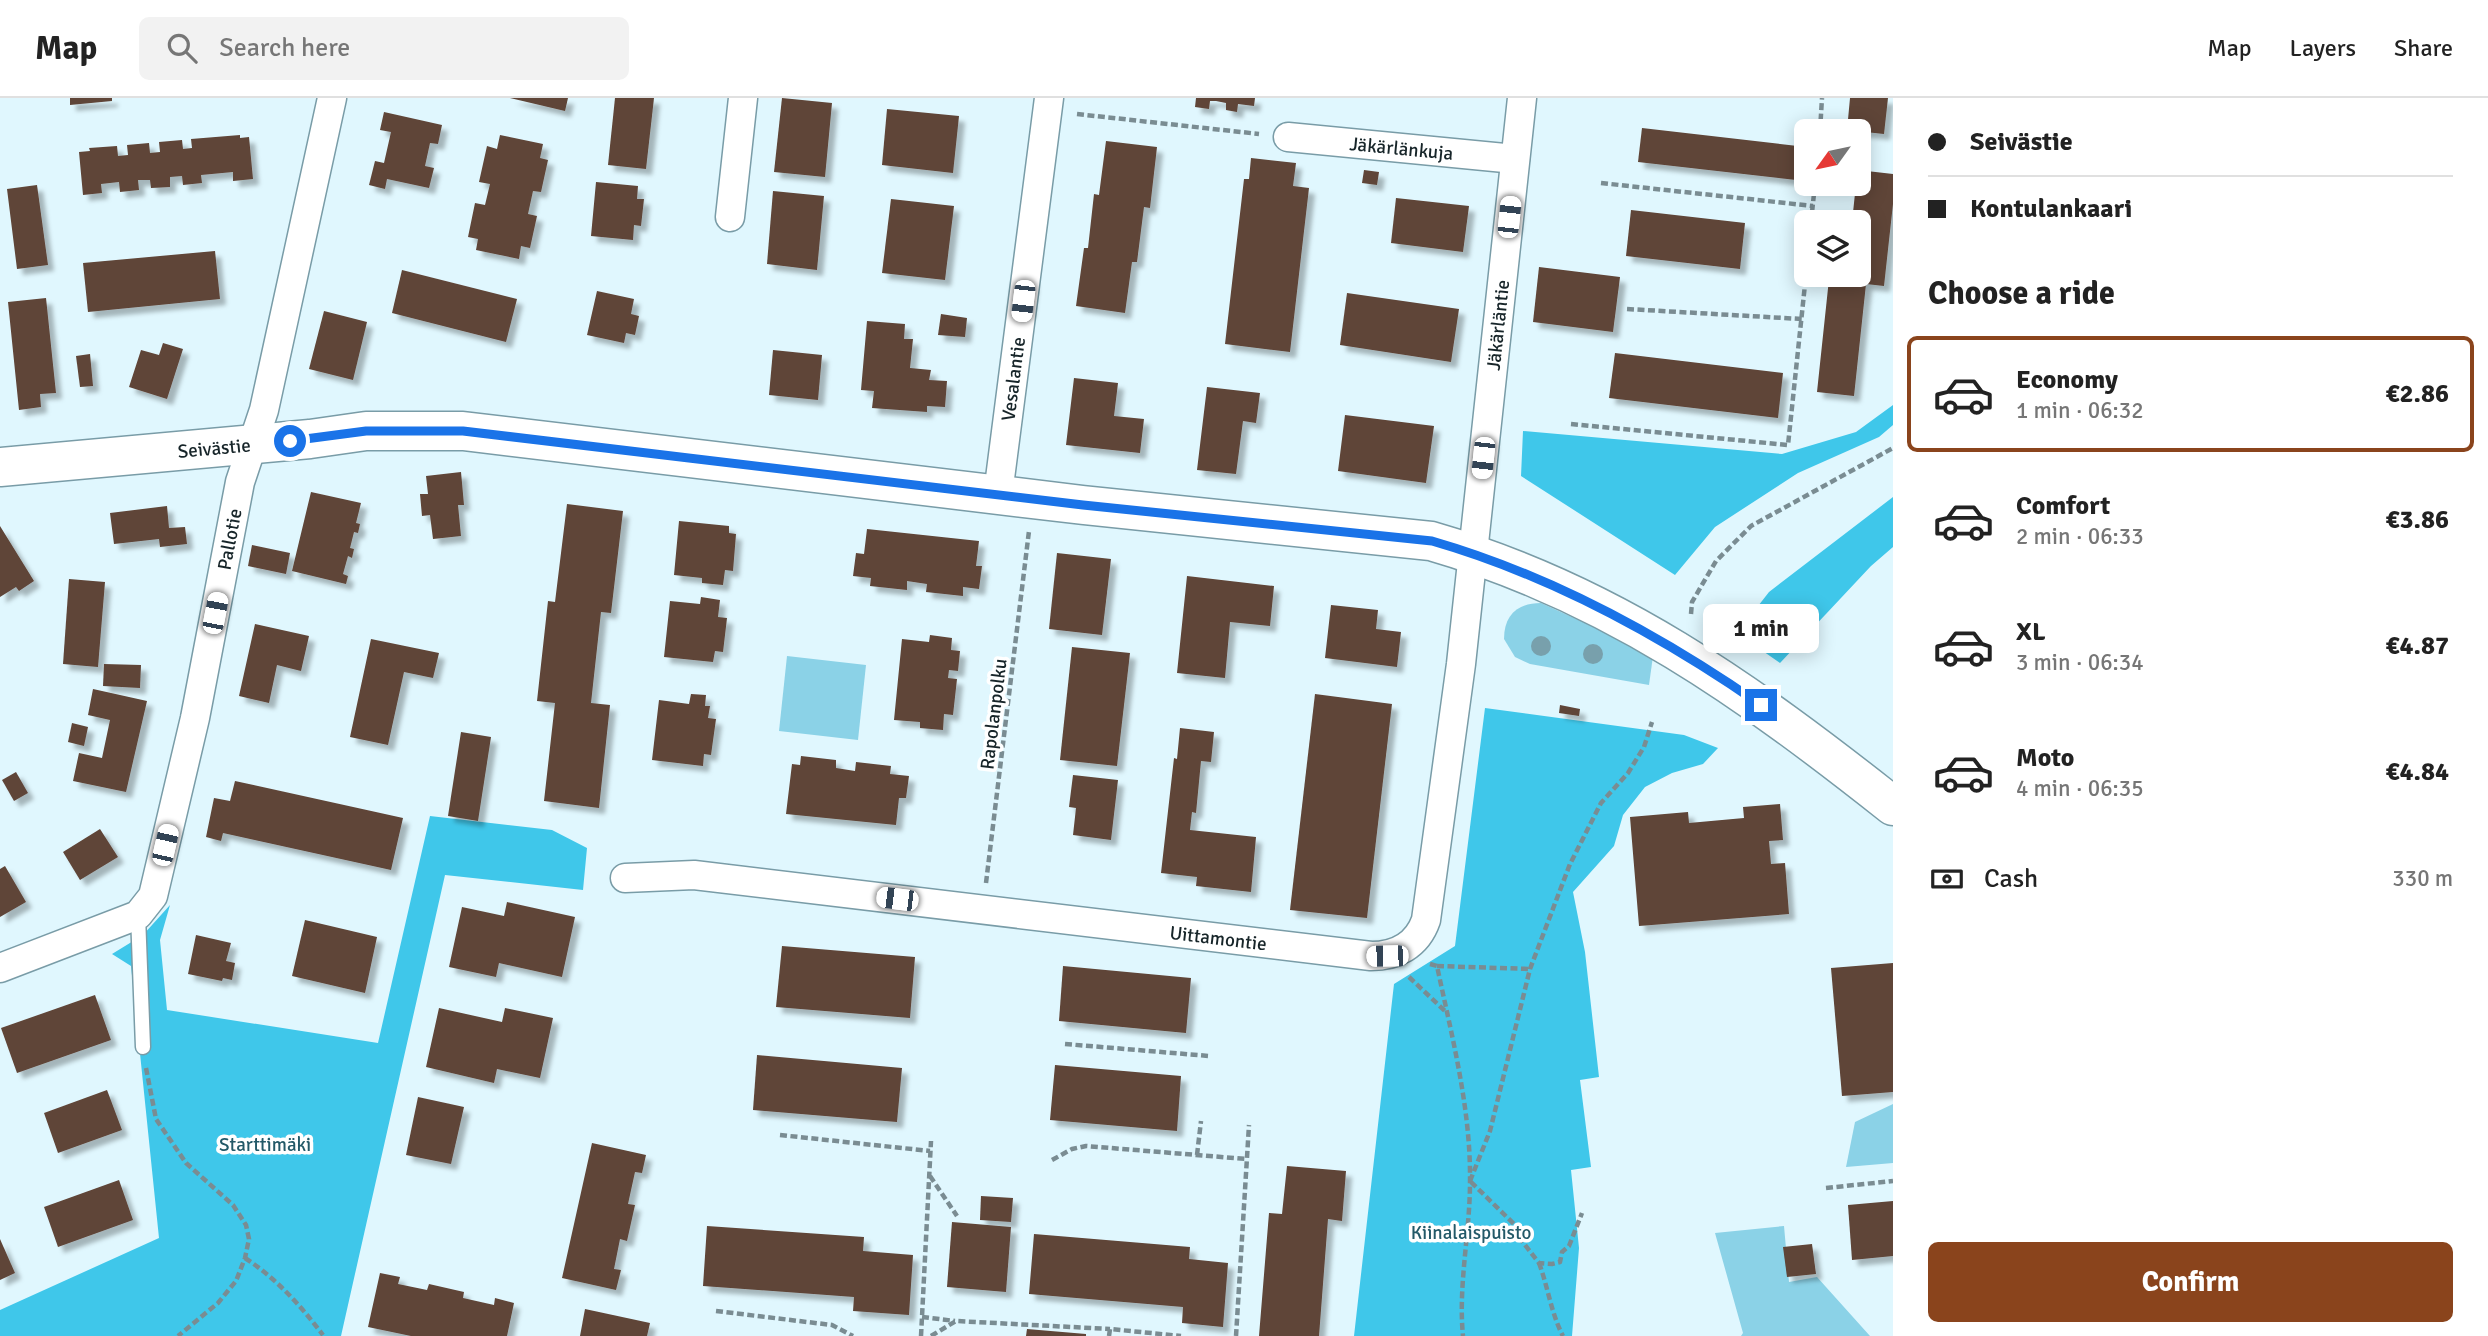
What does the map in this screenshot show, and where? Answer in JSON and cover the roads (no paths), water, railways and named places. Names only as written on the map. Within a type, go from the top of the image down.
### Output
[{"type":"street","name":"Pallotie","points":[[138,915],[153,896],[195,718],[240,482],[264,410],[332,98]]},
{"type":"street","points":[[730,216],[743,98]]},
{"type":"street","name":"Jäkärläntie","points":[[1474,554],[1522,98]]},
{"type":"street","name":"Vesalantie","points":[[998,494],[1048,104]]},
{"type":"street","name":"Jäkärlänkuja","points":[[1288,137],[1515,159]]},
{"type":"street","name":"Seivästie","points":[[0,467],[366,431],[463,431],[1083,505],[1432,541],[1526,573],[1642,629],[1780,719],[1893,806]]},
{"type":"street","name":"Uittamontie","points":[[625,878],[694,875],[1407,960],[1426,920],[1474,554]]},
{"type":"street","points":[[0,968],[138,915]]},
{"type":"lane","points":[[138,915],[143,1047]]},
{"type":"park label","name":"Starttimäki","points":[[265,1144]]},
{"type":"park label","name":"Kiinalaispuisto","points":[[1471,1232]]}]
